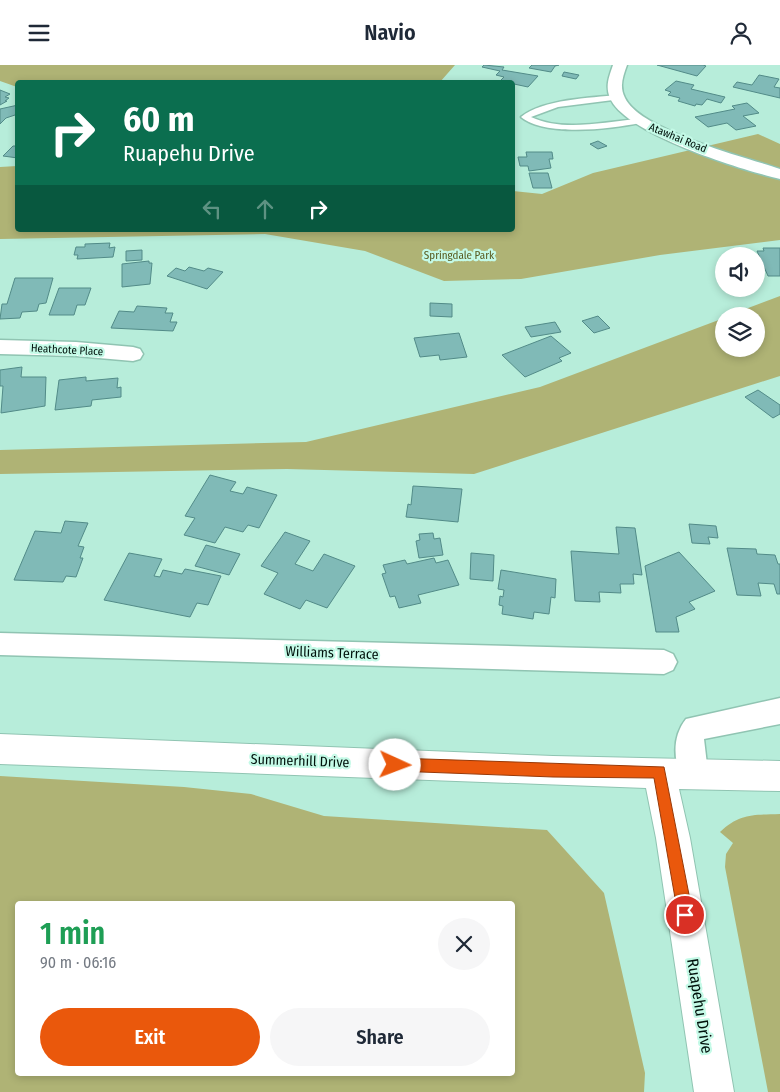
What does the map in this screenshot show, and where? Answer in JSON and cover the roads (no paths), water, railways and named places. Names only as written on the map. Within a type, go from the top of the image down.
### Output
[{"type":"main road","name":"Summerhill Drive","points":[[0,749],[553,771],[780,776]]},
{"type":"main road","name":"Ruapehu Drive","points":[[676,773],[673,838],[714,1092]]},
{"type":"street","points":[[618,97],[615,77],[620,65]]},
{"type":"street","name":"Atawhai Road","points":[[618,97],[619,102],[637,121],[674,139],[780,174]]},
{"type":"street","name":"Heathcote Place","points":[[0,347],[76,349],[133,354]]},
{"type":"street","name":"Williams Terrace","points":[[0,644],[664,662]]},
{"type":"street","points":[[676,773],[690,734],[696,728],[780,711]]},
{"type":"lane","points":[[618,97],[569,103],[536,111],[525,117],[536,124],[585,126],[637,121]]},
{"type":"park label","name":"Springdale Park","points":[[459,255]]}]
